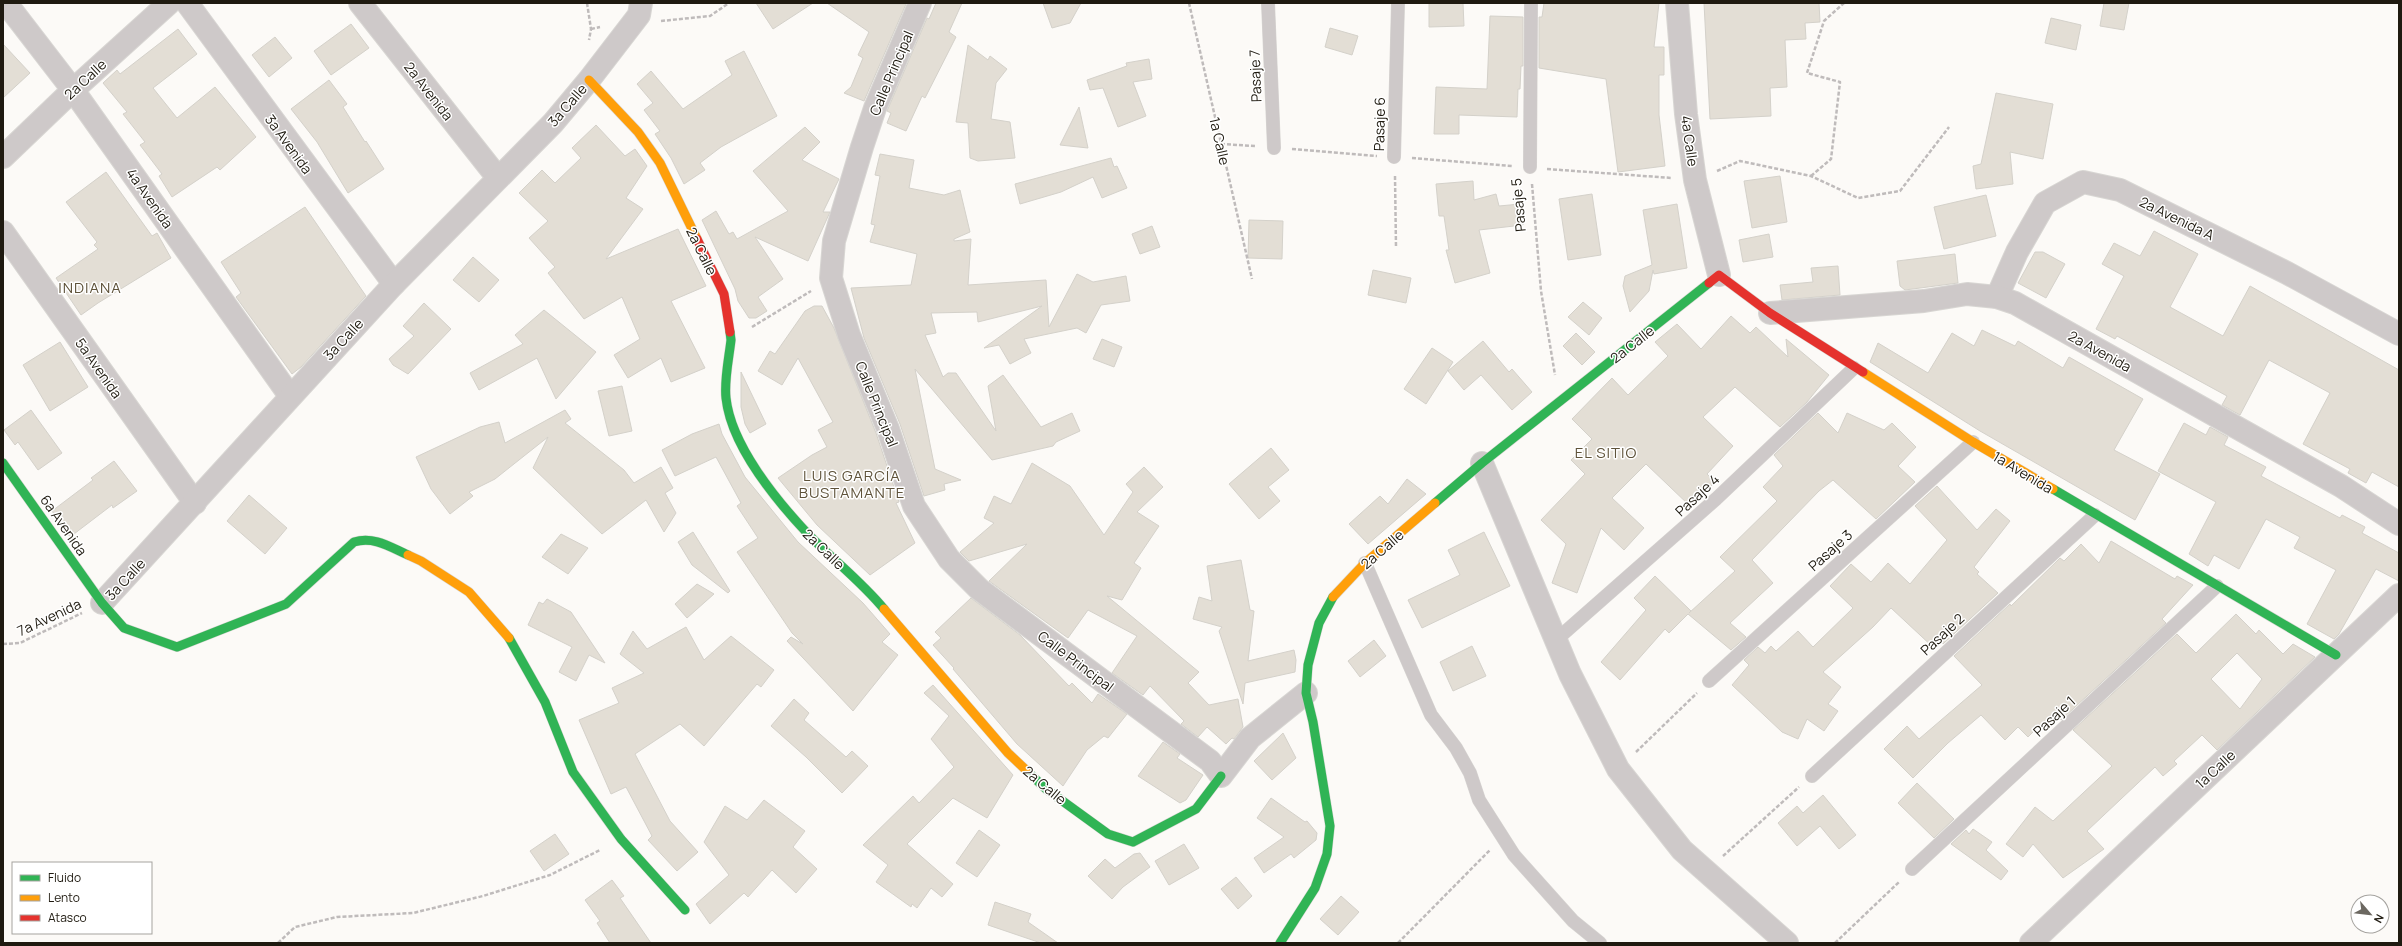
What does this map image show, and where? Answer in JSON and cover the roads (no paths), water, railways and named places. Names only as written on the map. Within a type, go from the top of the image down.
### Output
[{"type":"street","name":"4a Avenida","points":[[6,3],[73,90],[290,396]]},
{"type":"street","name":"2a Calle","points":[[3,157],[73,90],[169,3]]},
{"type":"street","name":"3a Avenida","points":[[187,3],[394,284]]},
{"type":"street","name":"2a Avenida","points":[[360,3],[498,178]]},
{"type":"street","points":[[589,80],[639,15],[641,3]]},
{"type":"street","name":"Calle Principal","points":[[920,3],[878,101],[864,141],[834,241],[831,278],[849,335],[888,429],[914,506],[949,559],[979,589],[1210,761],[1221,776]]},
{"type":"street","name":"4a Calle","points":[[1677,3],[1686,114],[1695,180],[1719,276]]},
{"type":"street","name":"2a Calle","points":[[589,80],[638,132],[660,164],[724,294],[731,340],[726,397],[733,428],[755,469],[808,534],[872,594],[1008,753],[1046,789],[1108,834],[1133,842],[1196,809],[1221,776]]},
{"type":"street","name":"3a Calle","points":[[102,603],[394,284],[553,123],[589,80]]},
{"type":"street","name":"2a Avenida A","points":[[1997,297],[2017,252],[2045,203],[2083,182],[2120,190],[2287,273],[2399,334]]},
{"type":"street","name":"5a Avenida","points":[[3,232],[195,503]]},
{"type":"street","name":"2a Calle","points":[[1280,943],[1315,888],[1327,854],[1330,826],[1313,722],[1306,693],[1308,665],[1319,624],[1335,593],[1365,563],[1482,463],[1719,276]]},
{"type":"street","name":"1a Avenida","points":[[1719,276],[1770,314],[1973,442],[2095,515],[2336,655]]},
{"type":"street","name":"2a Avenida","points":[[1770,314],[1924,301],[1967,294],[1997,297],[2015,303],[2341,486],[2399,524]]},
{"type":"street","name":"6a Avenida","points":[[3,463],[102,603],[124,628],[178,647],[286,604],[354,542],[364,539],[374,540],[421,561],[469,592],[510,639],[545,702],[573,772],[621,839],[685,910]]},
{"type":"street","points":[[1482,463],[1570,674],[1618,769],[1682,850],[1787,943]]},
{"type":"street","name":"1a Calle","points":[[2031,943],[2399,595]]},
{"type":"street","points":[[1221,776],[1250,738],[1306,693]]},
{"type":"lane","name":"Pasaje 7","points":[[1268,3],[1274,148]]},
{"type":"lane","name":"Pasaje 6","points":[[1394,157],[1398,3]]},
{"type":"lane","name":"Pasaje 5","points":[[1530,167],[1531,3]]},
{"type":"lane","name":"Pasaje 4","points":[[1556,640],[1716,499],[1854,368]]},
{"type":"lane","name":"Pasaje 3","points":[[1709,681],[1973,442]]},
{"type":"lane","name":"Pasaje 2","points":[[1812,776],[2095,515]]},
{"type":"lane","points":[[1365,563],[1431,715],[1456,748],[1470,773],[1479,800],[1514,855],[1572,921],[1600,943]]},
{"type":"lane","name":"Pasaje 1","points":[[1912,869],[2217,586]]},
{"type":"district","name":"INDIANA","points":[[90,287]]},
{"type":"district","name":"EL SITIO","points":[[1606,452]]},
{"type":"district","name":"LUIS GARCÍA BUSTAMANTE","points":[[852,484]]}]
